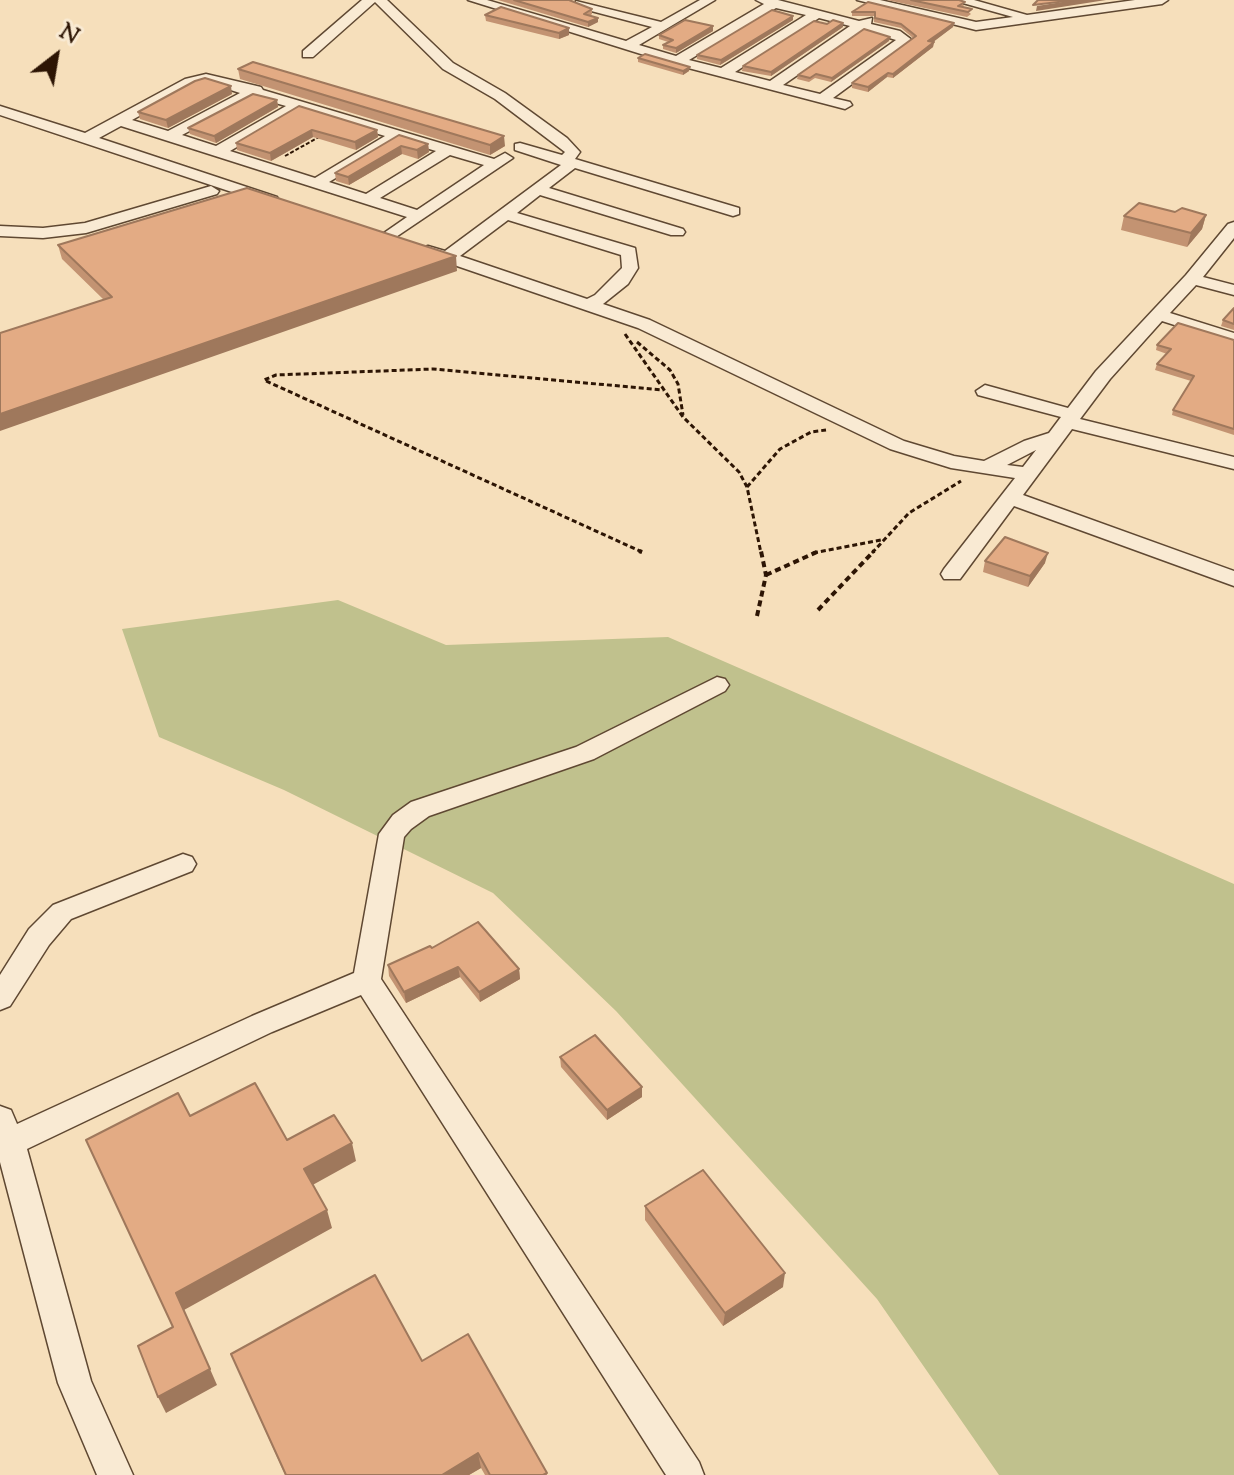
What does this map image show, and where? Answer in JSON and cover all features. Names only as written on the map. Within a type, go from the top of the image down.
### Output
[{"type":"street","points":[[308,54],[370,0]]},
{"type":"street","points":[[380,0],[433,54],[572,150],[569,162],[539,190],[447,258]]},
{"type":"street","points":[[474,0],[678,61],[845,105]]},
{"type":"street","points":[[508,9],[524,0]]},
{"type":"street","points":[[628,46],[709,0]]},
{"type":"street","points":[[863,0],[976,26],[1162,0]]},
{"type":"street","points":[[958,0],[1038,19]]},
{"type":"street","points":[[1042,0],[1091,11]]},
{"type":"street","points":[[1125,0],[1141,4]]},
{"type":"street","points":[[547,22],[584,2],[663,26]]},
{"type":"street","points":[[678,61],[768,2],[895,34],[905,40],[822,99]]},
{"type":"street","points":[[772,86],[889,6]]},
{"type":"street","points":[[723,73],[817,14]]},
{"type":"street","points":[[86,139],[200,78],[256,90],[496,164]]},
{"type":"street","points":[[170,136],[256,90]]},
{"type":"street","points":[[218,151],[301,104]]},
{"type":"street","points":[[0,110],[282,203]]},
{"type":"street","points":[[525,116],[520,147],[419,216],[395,240],[664,333],[863,430],[924,454],[985,468],[1030,474]]},
{"type":"street","points":[[122,121],[419,216]]},
{"type":"street","points":[[317,183],[398,134]]},
{"type":"street","points":[[520,147],[733,211]]},
{"type":"street","points":[[368,199],[450,149]]},
{"type":"street","points":[[539,190],[677,232]]},
{"type":"street","points":[[0,231],[43,233],[86,228],[211,191]]},
{"type":"street","points":[[508,215],[629,252],[630,268],[622,280],[601,299],[586,306]]},
{"type":"street","points":[[952,574],[1103,375],[1192,279],[1234,227]]},
{"type":"street","points":[[1192,279],[1234,290]]},
{"type":"street","points":[[1157,314],[1234,339]]},
{"type":"street","points":[[1026,385],[1071,419]]},
{"type":"street","points":[[985,391],[1071,419],[1234,463]]},
{"type":"street","points":[[985,468],[1031,445],[1071,419]]},
{"type":"street","points":[[1012,498],[1234,579]]},
{"type":"street","points":[[686,1475],[367,980],[392,834],[402,822],[420,809],[585,753],[717,685]]},
{"type":"street","points":[[0,998],[39,937],[62,912],[183,864]]},
{"type":"street","points":[[115,1475],[75,1383],[5,1131],[367,980]]},
{"type":"path","points":[[265,167],[349,120]]},
{"type":"path","points":[[683,417],[678,384],[670,370],[647,348],[625,334],[683,417],[739,472],[747,487],[766,575],[757,616]]},
{"type":"path","points":[[642,552],[264,380],[276,375],[433,369],[663,390]]},
{"type":"path","points":[[747,487],[762,467],[796,439],[831,429],[863,430]]},
{"type":"path","points":[[818,610],[881,540],[921,504],[985,468]]},
{"type":"path","points":[[766,575],[795,559],[826,548],[881,540]]},
{"type":"green space","points":[[338,600],[446,645],[668,637],[1234,884],[1234,1475],[999,1475],[877,1299],[616,1011],[493,893],[284,790],[159,737],[122,629]]},
{"type":"building","points":[[514,0],[569,0],[592,9],[584,14],[598,18],[588,22]]},
{"type":"building","points":[[911,0],[959,0],[965,2],[958,6],[972,9],[968,12]]},
{"type":"building","points":[[1038,0],[1075,0],[1033,5]]},
{"type":"building","points":[[868,2],[954,23],[928,41],[934,42],[893,74],[888,73],[868,87],[852,83],[916,36],[901,24],[875,18],[875,12],[852,12]]},
{"type":"building","points":[[501,7],[569,28],[559,33],[485,15]]},
{"type":"building","points":[[772,10],[793,16],[721,60],[697,55]]},
{"type":"building","points":[[685,20],[713,26],[676,48],[663,45],[673,40],[659,35]]},
{"type":"building","points":[[833,20],[843,23],[771,72],[743,66],[814,21],[827,24]]},
{"type":"building","points":[[864,29],[890,37],[832,78],[816,74],[810,78],[798,75]]},
{"type":"building","points":[[645,54],[690,67],[683,71],[638,58]]},
{"type":"building","points":[[253,62],[504,136],[490,145],[238,69]]},
{"type":"building","points":[[205,78],[231,86],[166,120],[138,112],[195,81]]},
{"type":"building","points":[[253,94],[277,100],[214,136],[188,128]]},
{"type":"building","points":[[299,106],[377,130],[355,142],[312,130],[270,153],[236,143]]},
{"type":"building","points":[[399,135],[428,144],[417,150],[401,146],[348,177],[335,173]]},
{"type":"building","points":[[247,188],[456,256],[0,414],[0,333],[112,297],[58,245]]},
{"type":"building","points":[[1139,203],[1175,212],[1182,208],[1206,215],[1191,233],[1124,216]]},
{"type":"building","points":[[1234,308],[1234,324],[1223,320]]},
{"type":"building","points":[[1178,323],[1234,340],[1234,429],[1173,410],[1194,376],[1157,364],[1171,349],[1157,345]]},
{"type":"building","points":[[1005,537],[1048,553],[1030,576],[985,561]]},
{"type":"building","points":[[478,922],[519,969],[479,992],[458,967],[404,992],[388,965],[430,946],[432,948]]},
{"type":"building","points":[[595,1035],[642,1087],[607,1110],[560,1057]]},
{"type":"building","points":[[255,1083],[287,1140],[334,1115],[352,1143],[304,1169],[327,1210],[176,1293],[210,1369],[158,1397],[138,1346],[173,1327],[86,1140],[178,1093],[190,1116]]},
{"type":"building","points":[[703,1170],[785,1273],[725,1313],[645,1206]]},
{"type":"building","points":[[375,1275],[422,1361],[468,1334],[547,1473],[490,1475],[478,1453],[442,1475],[286,1475],[231,1354]]}]
